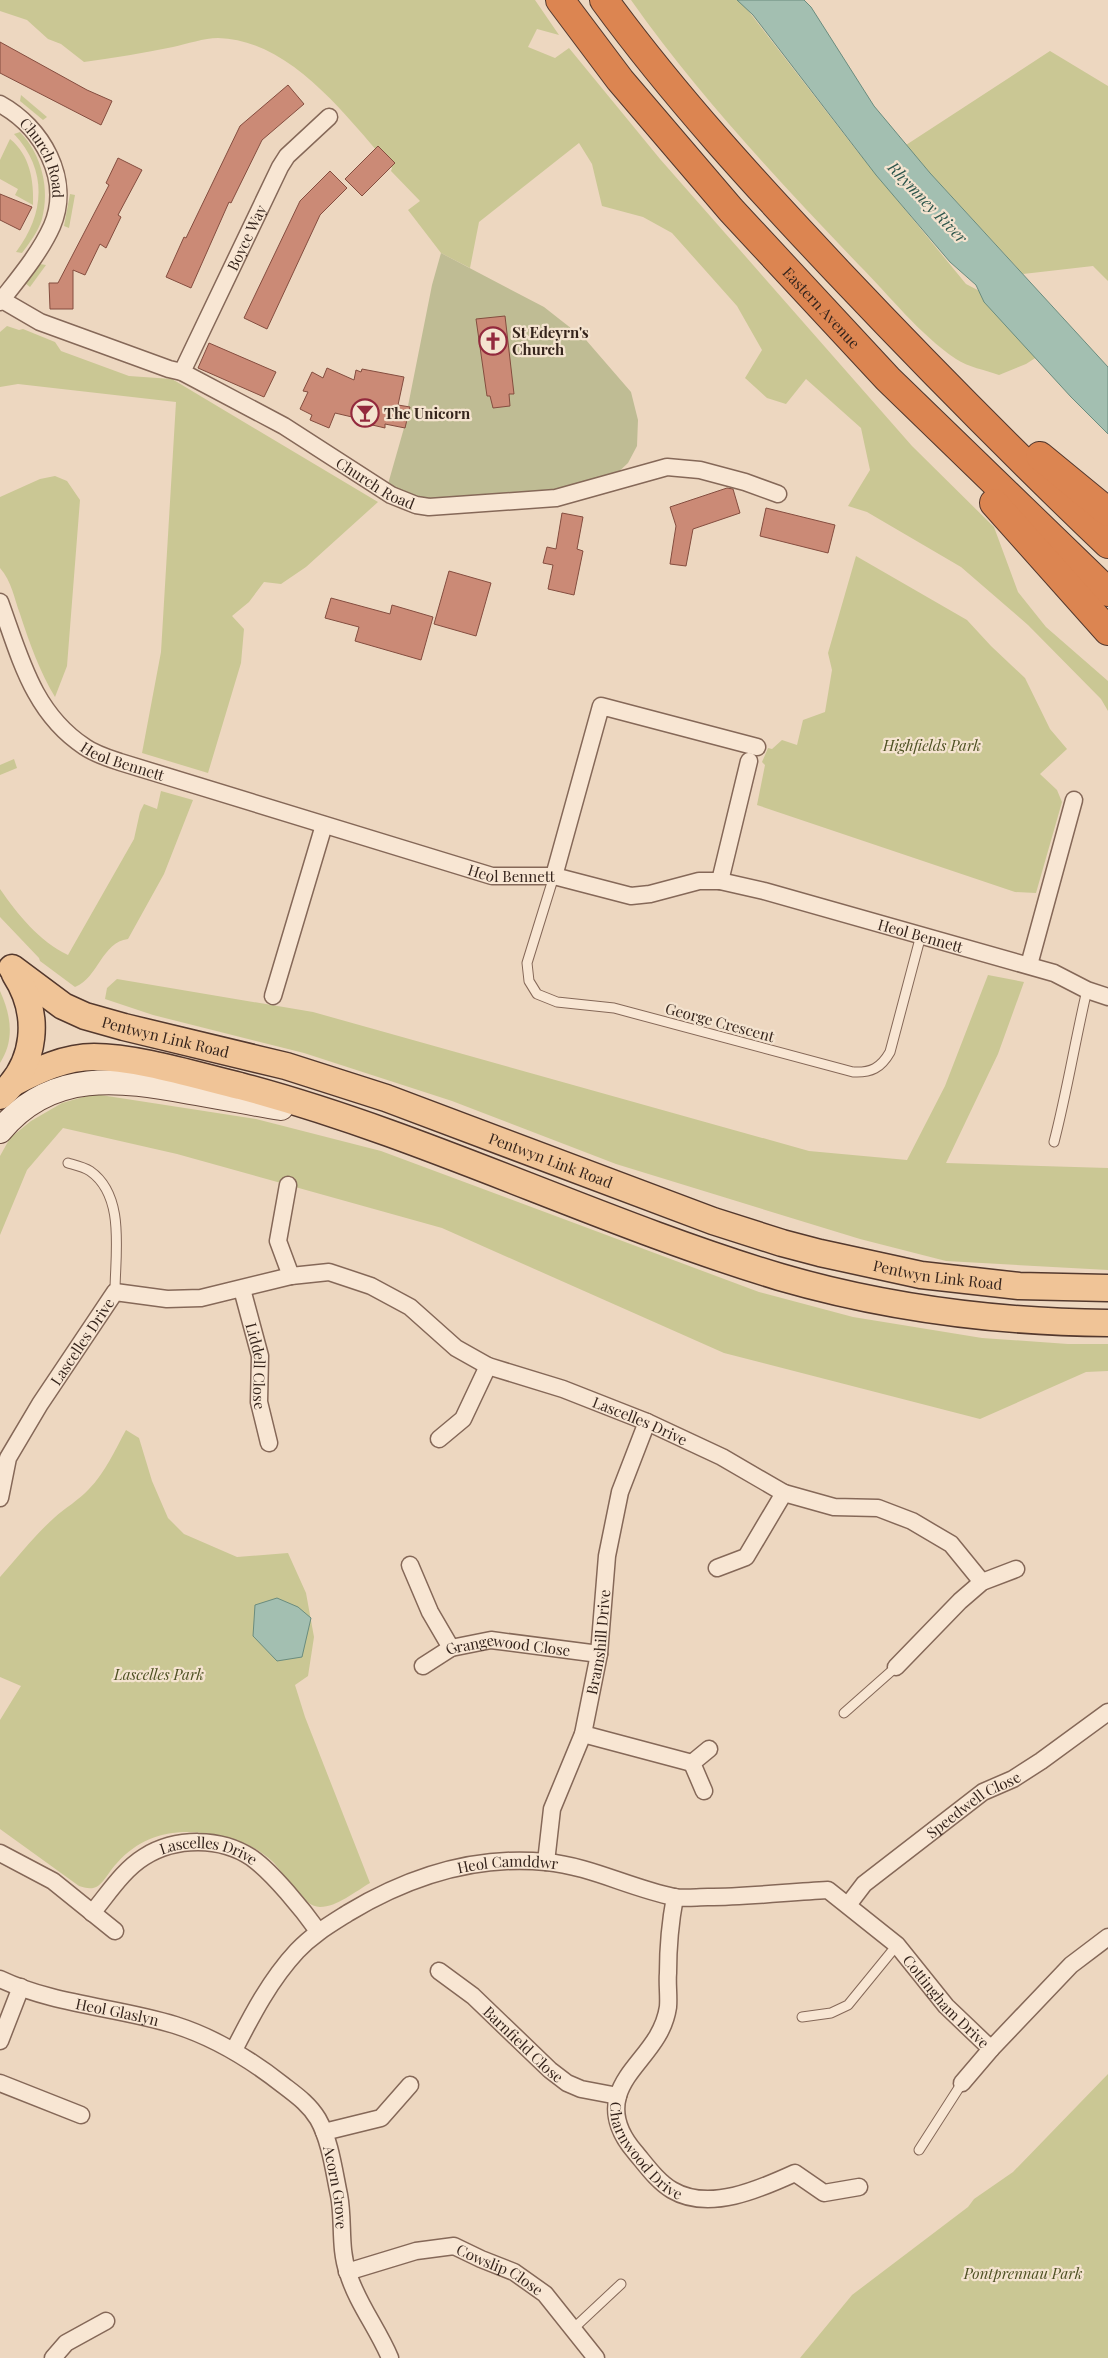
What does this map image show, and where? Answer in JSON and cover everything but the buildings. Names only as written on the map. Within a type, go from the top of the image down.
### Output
[{"type":"highway","name":"Eastern Avenue","points":[[560,0],[620,80],[679,151],[888,379],[1108,592]]},
{"type":"highway","points":[[604,0],[637,45],[718,143],[914,352],[1108,544]]},
{"type":"highway","points":[[914,352],[1108,512]]},
{"type":"highway","points":[[888,379],[1021,535],[1108,631]]},
{"type":"main road","name":"Pentwyn Link Road","points":[[6,962],[28,998],[32,1015],[33,1033],[23,1068],[6,1089]]},
{"type":"main road","name":"Pentwyn Link Road","points":[[6,962],[63,1006],[85,1016],[286,1066],[386,1098],[713,1221],[782,1243],[930,1276],[1019,1286],[1108,1288]]},
{"type":"main road","name":"Pentwyn Link Road","points":[[6,1089],[37,1071],[66,1061],[96,1057],[110,1058],[206,1078],[298,1102],[361,1122],[664,1238],[779,1276],[834,1291],[928,1310],[988,1318],[1108,1323]]},
{"type":"street","name":"Church Road","points":[[0,104],[24,120],[44,144],[52,160],[57,193],[52,226],[1,301],[40,322],[182,372],[284,426],[391,495],[416,505],[429,507],[556,498],[667,467],[700,470],[745,482],[778,494]]},
{"type":"street","name":"Boyce Way","points":[[182,372],[280,167],[287,156],[329,117]]},
{"type":"street","name":"Heol Bennett","points":[[0,602],[42,706],[61,729],[86,748],[120,762],[492,876],[554,876],[631,896],[650,894],[699,881],[720,881],[764,891],[1029,965],[1054,973],[1087,990],[1108,997]]},
{"type":"street","points":[[554,876],[601,706],[753,754],[720,881]]},
{"type":"street","points":[[1029,965],[1074,800]]},
{"type":"street","points":[[272,996],[324,825]]},
{"type":"street","points":[[0,1131],[10,1119],[35,1100],[63,1088],[97,1081],[162,1087],[361,1122]]},
{"type":"street","points":[[288,1185],[278,1241],[290,1276]]},
{"type":"street","name":"Lascelles Drive","points":[[0,1498],[8,1458],[40,1404],[115,1292],[167,1299],[201,1298],[290,1276],[329,1272],[370,1286],[410,1306],[456,1348],[488,1366],[563,1389],[647,1422],[722,1457],[784,1492],[834,1507],[878,1508],[912,1521],[951,1544],[982,1582]]},
{"type":"street","name":"Liddell Close","points":[[242,1289],[260,1356],[260,1402],[269,1443]]},
{"type":"street","points":[[439,1439],[463,1419],[488,1366]]},
{"type":"street","name":"Bramshill Drive","points":[[546,1862],[552,1809],[583,1734],[599,1654],[607,1556],[618,1502],[647,1422]]},
{"type":"street","points":[[717,1568],[746,1557],[784,1492]]},
{"type":"street","points":[[410,1565],[430,1612],[451,1648]]},
{"type":"street","points":[[896,1667],[960,1601],[982,1582],[1016,1569]]},
{"type":"street","name":"Grangewood Close","points":[[422,1666],[451,1648],[490,1640],[599,1654]]},
{"type":"street","name":"Speedwell Close","points":[[848,1905],[864,1884],[983,1792],[1014,1779],[1041,1762],[1108,1712]]},
{"type":"street","points":[[583,1734],[692,1763]]},
{"type":"street","points":[[692,1763],[709,1749]]},
{"type":"street","points":[[692,1763],[704,1792]]},
{"type":"street","name":"Lascelles Drive","points":[[92,1912],[130,1868],[145,1856],[170,1845],[208,1842],[232,1848],[252,1858],[269,1874],[318,1931]]},
{"type":"street","points":[[0,1853],[41,1873],[115,1931]]},
{"type":"street","name":"Heol Camddwr","points":[[234,2050],[264,1993],[297,1952],[318,1931],[376,1896],[444,1870],[499,1862],[546,1862],[584,1870],[675,1897],[742,1897],[780,1892],[828,1890],[848,1905]]},
{"type":"street","name":"Charnwood Drive","points":[[675,1897],[670,1922],[668,2008],[656,2042],[626,2080],[618,2096],[618,2123],[624,2139],[652,2173],[672,2190],[694,2199],[711,2200],[746,2192],[795,2173],[824,2193],[859,2188]]},
{"type":"street","name":"Cottingham Drive","points":[[848,1905],[897,1945],[914,1963],[946,2006],[991,2049],[1071,1965],[1108,1937]]},
{"type":"street","name":"Barnfield Close","points":[[439,1971],[473,1996],[550,2070],[567,2083],[581,2089],[618,2096]]},
{"type":"street","name":"Heol Glaslyn","points":[[0,1979],[20,1988],[64,2001],[128,2012],[177,2026],[234,2050]]},
{"type":"street","points":[[0,2040],[20,1988]]},
{"type":"street","points":[[962,2083],[991,2049]]},
{"type":"street","name":"Acorn Grove","points":[[234,2050],[262,2068],[302,2099],[312,2110],[324,2132],[339,2196],[347,2272],[390,2358]]},
{"type":"street","points":[[0,2083],[80,2115]]},
{"type":"street","points":[[324,2132],[381,2118],[410,2085]]},
{"type":"street","name":"Cowslip Close","points":[[347,2272],[416,2251],[454,2246],[481,2260],[514,2272],[545,2294],[596,2358]]},
{"type":"street","points":[[53,2358],[66,2343],[106,2321]]},
{"type":"lane","name":"George Crescent","points":[[554,876],[528,963],[529,981],[537,994],[557,1002],[614,1008],[853,1072],[875,1069],[883,1064],[890,1052],[921,935]]},
{"type":"lane","points":[[1054,1142],[1066,1096],[1072,1049],[1087,990]]},
{"type":"lane","points":[[68,1163],[88,1170],[100,1179],[109,1195],[115,1216],[115,1292]]},
{"type":"lane","points":[[844,1713],[896,1667]]},
{"type":"lane","points":[[802,2017],[831,2013],[848,2005],[897,1945]]},
{"type":"lane","points":[[919,2150],[962,2083]]},
{"type":"lane","points":[[574,2328],[621,2284]]},
{"type":"green space","points":[[0,0],[535,0],[559,35],[537,29],[528,47],[555,58],[569,48],[660,159],[912,446],[994,527],[1018,592],[1046,627],[1108,681],[1108,711],[1101,699],[1028,625],[961,567],[867,512],[848,506],[870,470],[861,428],[806,379],[786,404],[767,398],[745,378],[762,350],[737,306],[672,233],[643,217],[602,206],[592,164],[579,143],[479,222],[470,268],[441,253],[408,210],[420,201],[391,171],[392,168],[337,105],[294,67],[270,52],[245,42],[213,38],[173,47],[84,62],[61,44],[48,39],[27,20],[0,11]]},
{"type":"green space","points":[[631,0],[740,0],[857,151],[966,284],[993,298],[1043,353],[1026,364],[999,375],[961,362],[942,349],[905,314],[769,169],[683,70]]},
{"type":"green space","points":[[1050,51],[1108,86],[1108,281],[1093,266],[1023,274],[906,145]]},
{"type":"green space","points":[[21,95],[47,117],[43,120],[20,101]]},
{"type":"green space","points":[[20,132],[28,141],[39,162],[45,196],[40,224],[34,237],[22,253],[16,252],[33,223],[39,192],[33,162],[14,134]]},
{"type":"green space","points":[[10,139],[17,145],[29,169],[33,187],[33,205],[15,195],[18,189],[0,179],[0,160]]},
{"type":"green space","points":[[70,194],[75,195],[69,228],[64,226]]},
{"type":"green space","points":[[40,264],[46,265],[30,287],[25,283]]},
{"type":"green space","points":[[7,326],[19,330],[23,329],[55,342],[61,351],[129,376],[172,379],[378,502],[306,567],[281,584],[264,582],[249,602],[232,616],[244,629],[241,663],[208,773],[142,753],[161,652],[176,402],[18,384],[0,387],[0,332]]},
{"type":"green space","points":[[55,476],[67,481],[80,500],[67,666],[55,697],[35,657],[10,584],[0,568],[0,497],[40,479]]},
{"type":"green space","name":"Highfields Park","points":[[856,556],[967,620],[1025,678],[1050,729],[1067,749],[1040,774],[1057,790],[1062,802],[1036,893],[1015,892],[757,805],[765,765],[762,762],[768,748],[772,749],[782,740],[797,745],[803,720],[825,712],[832,670],[828,653]]},
{"type":"green space","points":[[14,759],[17,768],[0,775],[0,765]]},
{"type":"green space","points":[[161,791],[193,800],[164,874],[128,939],[112,946],[89,976],[75,987],[40,961],[0,917],[0,889],[38,935],[68,955],[134,839],[140,812],[144,804],[157,809]]},
{"type":"green space","points":[[988,975],[1024,982],[998,1054],[946,1163],[1108,1168],[1108,1270],[946,1261],[860,1239],[616,1164],[452,1101],[304,1053],[153,1015],[105,999],[107,988],[117,979],[313,1012],[809,1151],[907,1160],[945,1086]]},
{"type":"green space","points":[[0,991],[7,1009],[10,1027],[8,1045],[0,1063]]},
{"type":"green space","points":[[94,1094],[256,1119],[381,1151],[759,1292],[853,1317],[982,1338],[1068,1344],[1108,1344],[1108,1371],[1086,1372],[980,1419],[724,1353],[442,1228],[177,1154],[63,1128],[27,1170],[0,1235],[0,1156],[10,1138],[31,1121],[62,1103]]},
{"type":"green space","name":"Lascelles Park","points":[[126,1430],[139,1438],[152,1481],[168,1518],[184,1534],[237,1557],[288,1553],[306,1593],[314,1637],[308,1676],[295,1685],[305,1717],[370,1883],[340,1902],[320,1907],[313,1905],[300,1895],[272,1861],[258,1850],[219,1835],[184,1832],[171,1833],[148,1840],[127,1853],[98,1886],[86,1888],[79,1886],[0,1829],[0,1720],[21,1686],[0,1677],[0,1577],[58,1514],[81,1497],[95,1483]]},
{"type":"green space","name":"Pontprennau Park","points":[[1108,2074],[1108,2358],[800,2358],[852,2295],[968,2207],[974,2199],[1013,2172]]},
{"type":"shaded area","points":[[441,253],[544,307],[586,340],[631,392],[638,420],[637,446],[628,463],[613,477],[559,490],[428,499],[417,498],[388,484],[410,407],[408,406],[432,285]]},
{"type":"water","name":"Rhymney River","points":[[737,0],[804,0],[811,7],[874,106],[930,173],[1108,367],[1108,434],[1071,397],[984,302],[976,285],[950,262],[876,175],[753,15]]},
{"type":"water","points":[[277,1598],[298,1607],[311,1618],[302,1657],[277,1661],[253,1636],[255,1605]]},
{"type":"place","name":"St Edeyrn's Church","points":[[493,341]]},
{"type":"place","name":"The Unicorn","points":[[365,413]]}]
